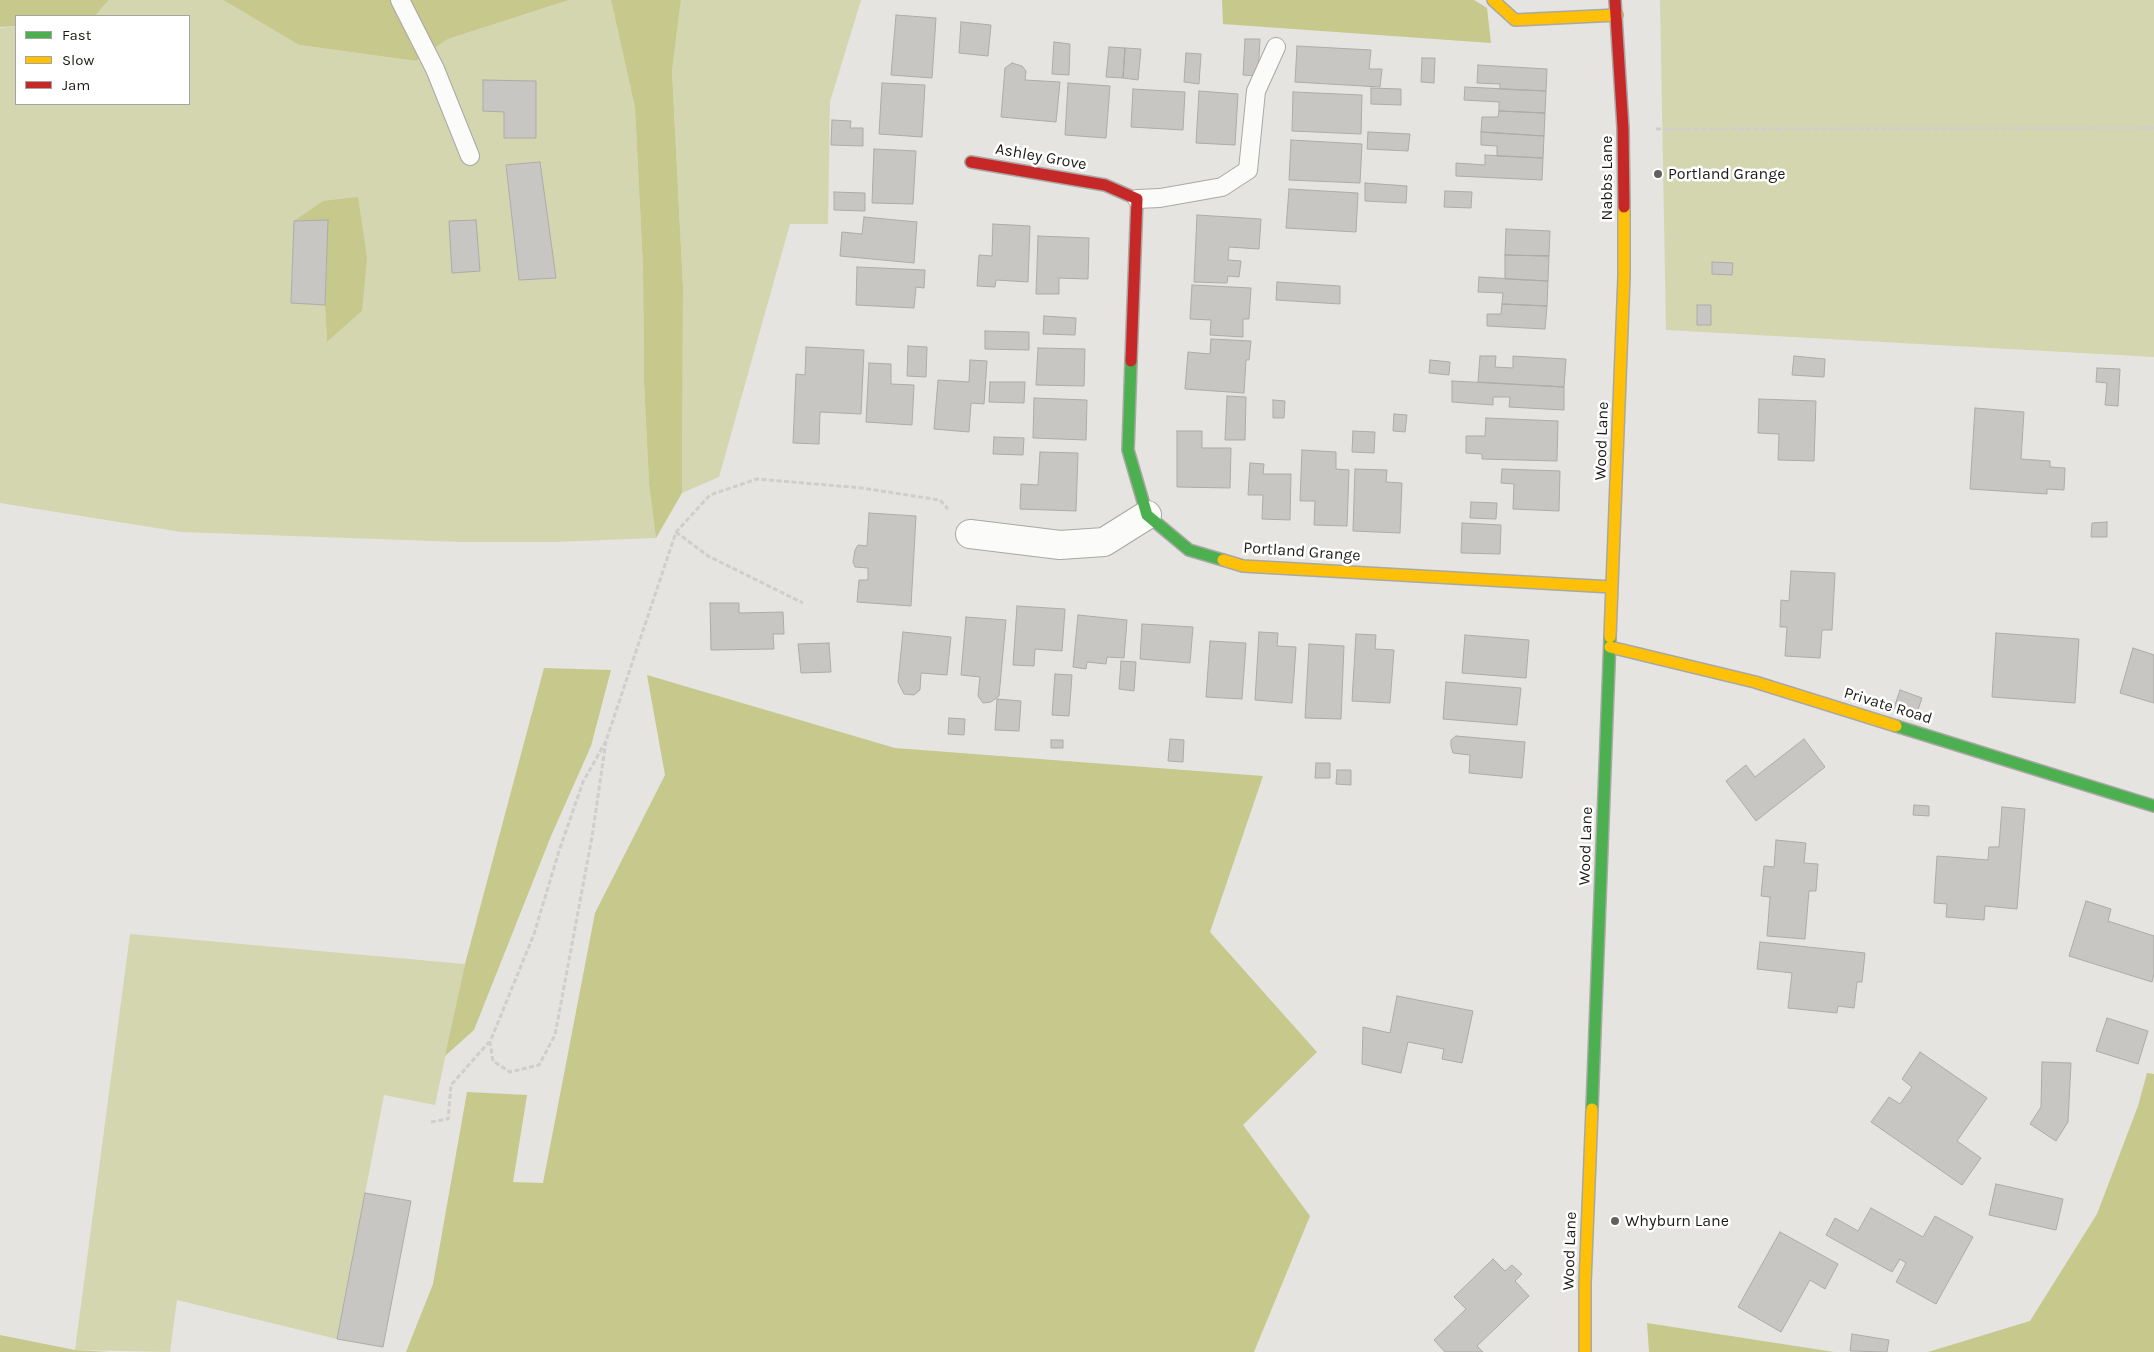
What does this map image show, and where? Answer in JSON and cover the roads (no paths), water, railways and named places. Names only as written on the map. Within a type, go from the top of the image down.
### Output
[{"type":"street","points":[[1493,0],[1516,20],[1617,15]]},
{"type":"street","name":"Nabbs Lane","points":[[1610,0],[1617,15]]},
{"type":"street","name":"Nabbs Lane","points":[[1615,0],[1623,128],[1624,276],[1622,342]]},
{"type":"street","name":"Ashley Grove","points":[[971,162],[1105,185],[1137,199]]},
{"type":"street","points":[[970,534],[1060,545],[1104,542],[1147,514],[1128,450],[1137,199]]},
{"type":"street","name":"Wood Lane","points":[[1585,1352],[1585,1283],[1622,342]]},
{"type":"street","name":"Portland Grange","points":[[1147,514],[1188,550],[1244,566],[1612,587]]},
{"type":"street","name":"Private Road","points":[[1610,647],[1754,682],[2154,806]]},
{"type":"lane","points":[[400,0],[436,69],[470,156]]},
{"type":"lane","points":[[1137,199],[1160,198],[1222,187],[1248,170],[1256,91],[1276,47]]},
{"type":"place","name":"Portland Grange","points":[[1658,174]]},
{"type":"place","name":"Whyburn Lane","points":[[1615,1221]]}]
